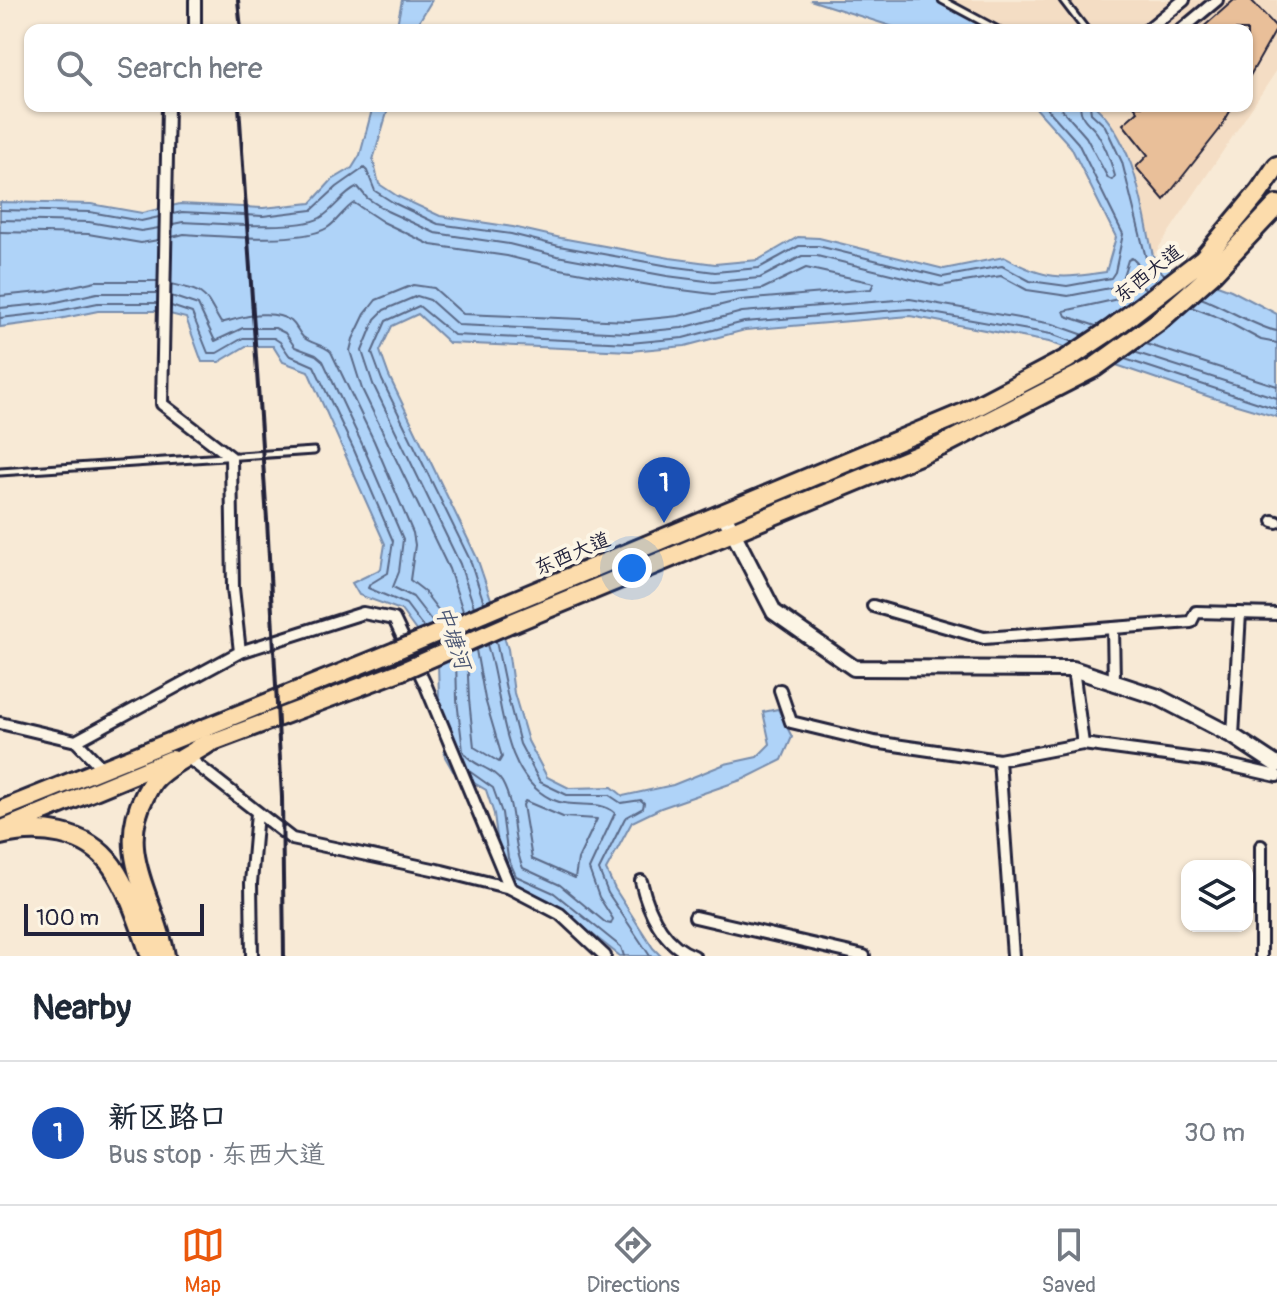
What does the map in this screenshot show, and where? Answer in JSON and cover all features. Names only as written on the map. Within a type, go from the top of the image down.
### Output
[{"type":"highway","name":"东西大道","points":[[504,605],[964,413],[1067,359],[1208,266],[1277,166]]},
{"type":"highway","name":"东西大道","points":[[512,623],[941,446],[1095,367],[1159,321],[1208,266],[1277,205]]},
{"type":"highway","points":[[165,956],[161,932],[135,863],[132,834],[141,803],[154,779],[207,744]]},
{"type":"highway","points":[[0,832],[25,829],[51,831],[83,841],[111,864],[132,905],[151,956]]},
{"type":"main road","name":"东西大道","points":[[0,810],[504,605]]},
{"type":"main road","name":"东西大道","points":[[0,832],[207,744],[402,671],[512,623]]},
{"type":"street","points":[[195,0],[195,24]]},
{"type":"street","points":[[1154,24],[1184,0]]},
{"type":"street","points":[[1188,24],[1217,0]]},
{"type":"street","points":[[168,112],[162,404],[231,457],[233,588],[240,652]]},
{"type":"street","points":[[723,513],[774,612],[854,668],[1073,669],[1158,697],[1233,736],[1277,765]]},
{"type":"street","points":[[873,606],[984,638],[1191,622],[1196,612],[1277,614]]},
{"type":"street","points":[[76,741],[240,652],[363,613],[394,619],[426,686],[510,888]]},
{"type":"street","points":[[1233,736],[1240,613]]},
{"type":"street","points":[[1113,628],[1114,682]]},
{"type":"street","points":[[1073,669],[1083,744]]},
{"type":"street","points":[[780,690],[791,722],[874,742],[999,760],[1083,744],[1211,761],[1277,776]]},
{"type":"street","points":[[0,723],[76,741],[103,769]]},
{"type":"street","points":[[187,757],[292,839],[510,888],[560,914],[605,956]]},
{"type":"street","points":[[999,760],[1013,956]]},
{"type":"street","points":[[252,956],[251,883],[257,813]]},
{"type":"street","points":[[1261,846],[1261,956]]},
{"type":"street","points":[[641,881],[647,907],[657,925],[681,952],[694,956]]},
{"type":"street","points":[[695,917],[864,956]]},
{"type":"lane","points":[[942,0],[987,24]]},
{"type":"lane","points":[[1063,0],[1081,24]]},
{"type":"lane","points":[[0,472],[314,451]]},
{"type":"shaded area","points":[[935,0],[1277,0],[1277,70],[1253,106],[1253,24],[982,24]]},
{"type":"shaded area","points":[[1101,112],[1249,112],[1153,256],[1145,219],[1111,121]]},
{"type":"water","points":[[402,0],[432,0],[419,24],[397,24]]},
{"type":"water","points":[[810,0],[935,0],[982,24],[884,24]]},
{"type":"water","name":"中塘河","points":[[371,112],[387,112],[373,160],[379,184],[397,196],[440,216],[670,258],[715,264],[758,260],[798,237],[819,238],[944,269],[1004,257],[1042,274],[1077,276],[1106,272],[1116,237],[1071,147],[1039,112],[1101,112],[1128,156],[1153,256],[1165,266],[1231,290],[1277,314],[1277,417],[1049,342],[910,316],[745,330],[685,346],[630,351],[449,343],[418,314],[392,326],[380,351],[389,376],[477,558],[508,649],[514,693],[528,741],[547,777],[569,788],[612,787],[623,796],[673,785],[725,764],[757,757],[770,744],[763,712],[778,709],[792,737],[782,760],[744,779],[661,808],[632,822],[606,870],[615,889],[661,956],[620,956],[549,900],[510,883],[500,860],[494,814],[486,790],[453,771],[445,757],[438,661],[401,610],[359,595],[352,583],[381,569],[385,544],[308,371],[283,362],[273,346],[246,346],[219,362],[202,362],[186,318],[158,311],[98,311],[0,327],[0,202],[91,204],[142,213],[180,204],[263,208],[311,203],[332,180],[352,168],[360,155]]},
{"type":"building","points":[[1234,0],[1251,0],[1277,28],[1253,70],[1253,24],[1207,24]]},
{"type":"building","points":[[1137,112],[1230,112],[1220,129],[1164,200],[1136,167],[1148,155],[1123,124]]},
{"type":"railway","points":[[238,0],[240,24]]},
{"type":"railway","points":[[239,112],[282,797],[284,956]]},
{"type":"place","name":"新区路口","points":[[664,523]]}]
